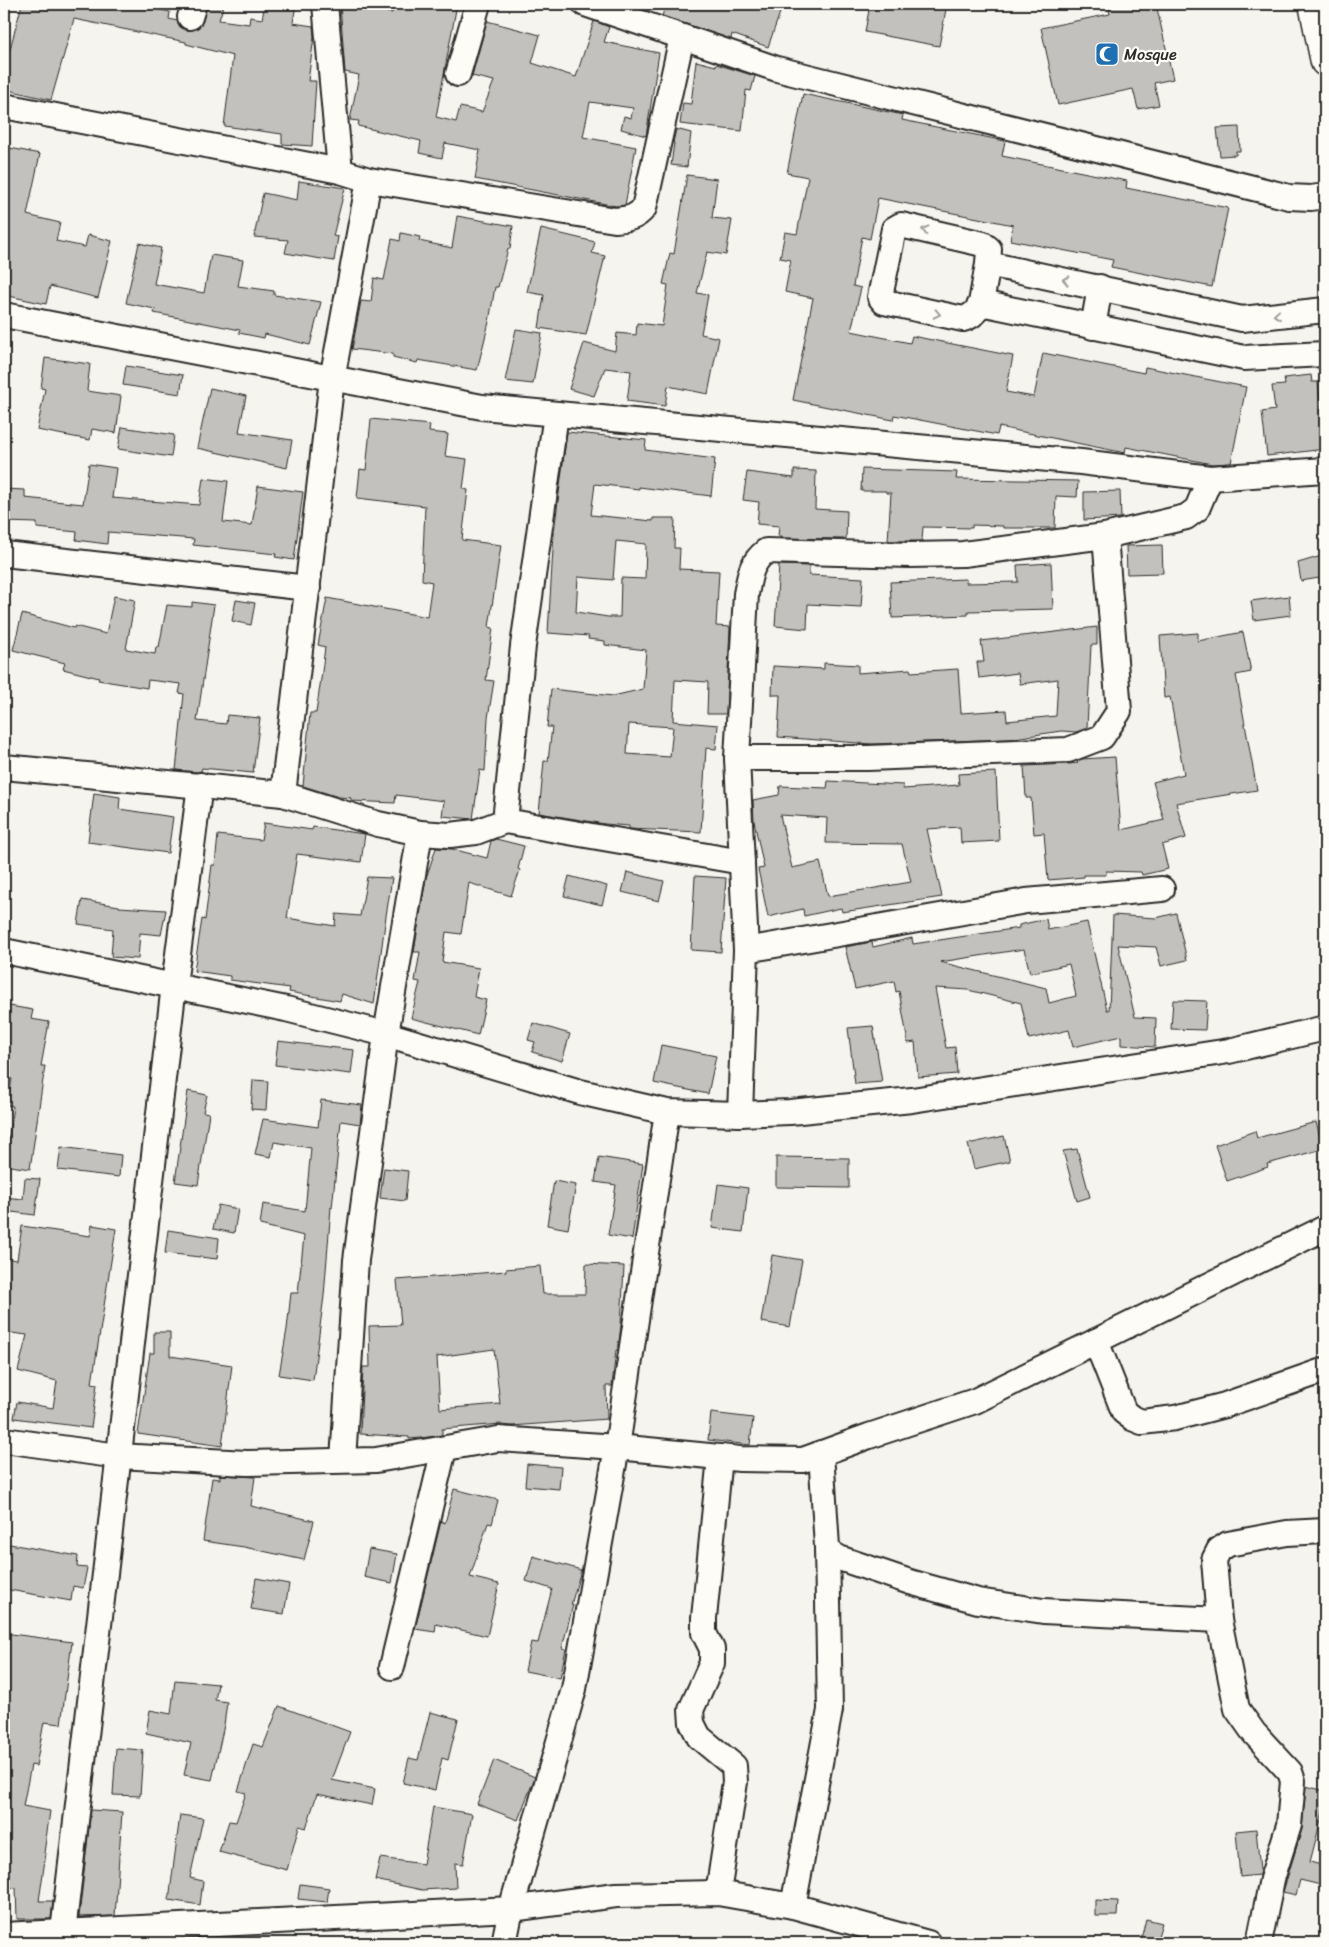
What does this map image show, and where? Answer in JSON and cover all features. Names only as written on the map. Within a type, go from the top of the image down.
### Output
[{"type":"main road","points":[[1313,4],[1325,62]]},
{"type":"street","points":[[325,4],[340,171]]},
{"type":"street","points":[[458,74],[478,4]]},
{"type":"street","points":[[592,5],[777,69],[1289,197],[1311,198],[1325,196]]},
{"type":"street","points":[[4,106],[340,171],[369,180],[615,220],[627,219],[638,216],[644,208],[682,37]]},
{"type":"street","points":[[283,794],[332,379],[369,180]]},
{"type":"street","points":[[901,225],[983,244],[988,249],[988,264],[981,303],[971,317],[963,319],[884,302],[880,297],[894,229],[901,225]]},
{"type":"street","points":[[988,264],[1242,319],[1325,310]]},
{"type":"street","points":[[1093,327],[1100,287]]},
{"type":"street","points":[[981,303],[1244,358],[1325,354]]},
{"type":"street","points":[[4,315],[482,407],[1081,462],[1210,478],[1325,470]]},
{"type":"street","points":[[1242,319],[1244,358]]},
{"type":"street","points":[[505,820],[523,646],[556,414]]},
{"type":"street","points":[[740,1114],[746,950],[736,758],[746,594],[756,559],[766,551],[900,555],[963,554],[1105,536],[1186,517],[1197,509],[1210,478]]},
{"type":"street","points":[[736,758],[868,758],[1068,750],[1102,737],[1119,711],[1105,536]]},
{"type":"street","points":[[4,554],[308,588]]},
{"type":"street","points":[[4,766],[283,794],[378,824],[420,833],[450,835],[476,832],[505,820],[742,862]]},
{"type":"street","points":[[63,1932],[174,985],[200,786]]},
{"type":"street","points":[[343,1460],[356,1260],[386,1034],[420,833]]},
{"type":"street","points":[[746,950],[1026,901],[1162,889]]},
{"type":"street","points":[[4,951],[286,1009],[386,1034],[580,1092],[667,1112],[740,1114],[790,1112],[912,1100],[1228,1051],[1325,1028]]},
{"type":"street","points":[[504,1943],[511,1909],[574,1689],[617,1447],[667,1112]]},
{"type":"street","points":[[4,1440],[118,1456],[248,1463],[376,1460],[498,1439],[617,1447],[720,1457],[804,1460],[975,1401],[1325,1228]]},
{"type":"street","points":[[1096,1341],[1124,1412],[1142,1422],[1175,1418],[1211,1409],[1325,1370]]},
{"type":"street","points":[[392,1667],[444,1448]]},
{"type":"street","points":[[793,1906],[830,1710],[827,1547],[821,1453]]},
{"type":"street","points":[[718,1893],[736,1782],[734,1766],[699,1737],[692,1723],[691,1710],[712,1663],[712,1649],[704,1633],[704,1618],[720,1457]]},
{"type":"street","points":[[1259,1943],[1272,1879],[1288,1825],[1293,1782],[1290,1772],[1244,1721],[1236,1709],[1219,1620],[1214,1560],[1219,1550],[1228,1544],[1287,1533],[1325,1531]]},
{"type":"street","points":[[827,1547],[831,1553],[839,1558],[910,1582],[978,1601],[1043,1611],[1219,1620]]},
{"type":"street","points":[[4,1936],[63,1932],[188,1934],[511,1909],[616,1895],[718,1893],[793,1906],[928,1943]]},
{"type":"building","points":[[22,4],[132,4],[170,12],[169,19],[177,21],[180,27],[186,30],[193,30],[199,27],[203,21],[207,4],[224,4],[219,20],[249,24],[250,17],[262,19],[265,4],[296,4],[293,23],[313,26],[314,37],[308,81],[316,81],[312,146],[282,144],[282,134],[224,126],[233,56],[186,44],[186,42],[74,19],[51,100],[4,89],[4,71]]},
{"type":"building","points":[[340,4],[350,4],[392,13],[395,4],[457,4],[436,117],[456,122],[460,107],[482,112],[494,81],[472,76],[487,21],[540,35],[532,63],[576,77],[594,21],[609,27],[604,42],[659,53],[646,136],[621,129],[624,116],[631,118],[633,108],[590,102],[583,137],[636,147],[625,205],[616,206],[475,179],[480,150],[445,143],[442,158],[419,153],[421,141],[358,126],[359,121],[350,120],[359,75],[345,72]]},
{"type":"building","points":[[666,4],[783,4],[768,47],[732,34],[731,39],[662,16]]},
{"type":"building","points":[[870,4],[947,4],[939,46],[865,32]]},
{"type":"building","name":"Mosque","points":[[1108,4],[1156,4],[1173,79],[1154,83],[1159,105],[1138,109],[1133,89],[1058,105],[1041,28],[1110,14]]},
{"type":"building","points":[[696,61],[716,66],[716,64],[755,76],[751,91],[746,90],[742,131],[680,124],[683,103],[691,104]]},
{"type":"building","points":[[803,94],[903,115],[902,120],[1005,141],[1002,156],[1127,181],[1126,188],[1228,208],[1212,287],[1111,267],[1113,260],[1010,240],[1013,225],[878,198],[870,239],[862,237],[853,286],[861,288],[851,331],[910,343],[912,336],[1013,356],[1006,392],[1034,397],[1043,353],[1144,373],[1145,367],[1246,387],[1231,463],[1212,464],[1126,447],[1125,453],[999,427],[997,435],[894,415],[893,420],[793,400],[813,298],[785,292],[791,260],[780,258],[785,232],[797,234],[808,177],[787,173]]},
{"type":"building","points":[[1239,127],[1240,151],[1236,151],[1236,155],[1220,156],[1217,128]]},
{"type":"building","points":[[676,129],[691,133],[687,167],[671,165]]},
{"type":"building","points":[[10,148],[40,154],[27,215],[60,223],[56,241],[85,247],[88,235],[112,241],[98,298],[50,286],[46,304],[4,295],[4,150],[10,151]]},
{"type":"building","points":[[687,175],[717,179],[712,218],[732,220],[726,255],[707,252],[697,293],[708,295],[701,334],[719,338],[708,394],[668,386],[665,406],[627,401],[631,371],[605,368],[594,396],[569,389],[584,343],[615,351],[617,333],[636,335],[637,323],[662,326],[668,285],[663,284],[670,253],[674,254]]},
{"type":"building","points":[[299,181],[345,188],[333,236],[338,237],[334,261],[285,253],[288,240],[254,237],[263,193],[297,200]]},
{"type":"building","points":[[457,216],[513,226],[510,249],[508,249],[498,287],[495,287],[489,322],[477,370],[418,360],[417,363],[393,357],[393,354],[352,349],[361,301],[371,302],[374,278],[384,280],[392,239],[400,241],[401,233],[420,237],[419,241],[452,248]]},
{"type":"building","points":[[541,229],[595,242],[592,253],[605,256],[586,335],[539,328],[544,295],[527,292]]},
{"type":"building","points":[[139,243],[161,248],[154,284],[204,293],[211,255],[243,260],[238,286],[274,291],[274,295],[321,302],[310,345],[265,334],[264,338],[239,333],[240,330],[154,313],[155,309],[126,303]]},
{"type":"building","points":[[516,329],[542,333],[533,384],[505,381]]},
{"type":"building","points":[[45,358],[90,364],[87,391],[121,396],[116,433],[92,429],[90,440],[37,430],[45,389],[41,388]]},
{"type":"building","points":[[126,366],[183,375],[180,394],[123,385]]},
{"type":"building","points":[[1311,375],[1312,382],[1318,382],[1325,449],[1267,456],[1262,412],[1275,410],[1272,386],[1285,385],[1284,378]]},
{"type":"building","points":[[210,388],[246,396],[239,432],[292,440],[287,468],[197,448]]},
{"type":"building","points":[[371,419],[430,425],[429,432],[448,434],[445,456],[467,459],[463,489],[468,490],[462,540],[501,545],[489,627],[493,628],[486,680],[494,681],[488,718],[485,771],[480,770],[473,819],[442,816],[444,801],[396,795],[395,803],[351,801],[351,798],[339,797],[303,786],[310,713],[316,713],[322,672],[325,647],[318,645],[327,598],[427,617],[432,582],[422,580],[425,506],[357,498],[360,469],[366,470]]},
{"type":"building","points":[[122,427],[174,435],[171,457],[118,449]]},
{"type":"building","points":[[567,432],[646,440],[645,450],[715,459],[711,496],[639,487],[639,489],[595,484],[591,515],[653,521],[653,518],[675,518],[674,548],[680,548],[679,569],[719,571],[716,626],[730,627],[726,714],[707,714],[708,682],[675,680],[673,721],[718,725],[716,749],[706,748],[701,832],[629,829],[629,826],[539,813],[544,761],[548,761],[552,727],[547,727],[551,689],[613,696],[643,689],[646,650],[605,645],[605,641],[588,639],[589,636],[548,633],[554,532]],"holes":[[[616,541],[646,544],[645,579],[621,578],[620,617],[576,612],[578,577],[613,580]],[[629,724],[673,727],[670,757],[627,754]]]},
{"type":"building","points":[[89,464],[116,468],[112,498],[199,505],[203,478],[228,481],[223,522],[252,525],[258,486],[303,492],[294,560],[275,557],[276,554],[193,545],[194,539],[108,532],[107,544],[76,540],[77,532],[37,528],[37,523],[4,522],[4,489],[25,490],[25,498],[83,504]]},
{"type":"building","points":[[862,469],[957,472],[956,479],[1078,481],[1077,497],[1056,496],[1055,528],[1003,528],[1003,526],[972,525],[972,528],[923,527],[922,541],[888,541],[891,493],[886,493],[886,491],[861,491]]},
{"type":"building","points":[[794,470],[816,471],[815,509],[847,511],[846,539],[780,538],[781,536],[778,536],[779,526],[757,524],[759,502],[743,500],[747,472],[794,478]]},
{"type":"building","points":[[1120,491],[1121,518],[1084,520],[1084,492]]},
{"type":"building","points":[[1162,545],[1163,573],[1127,574],[1126,546]]},
{"type":"building","points":[[1325,555],[1325,577],[1301,581],[1298,563]]},
{"type":"building","points":[[1051,563],[1053,609],[968,611],[968,615],[892,618],[890,582],[966,579],[966,583],[1018,582],[1017,565]]},
{"type":"building","points":[[779,565],[809,566],[809,575],[863,578],[861,607],[808,604],[807,629],[775,626]]},
{"type":"building","points":[[114,596],[135,600],[126,649],[155,654],[156,647],[159,647],[167,605],[192,607],[192,602],[214,605],[197,721],[226,724],[227,715],[260,718],[253,773],[202,768],[201,771],[197,772],[176,770],[184,694],[179,693],[181,684],[148,680],[147,688],[98,680],[99,678],[63,669],[65,663],[13,650],[22,614],[74,628],[75,626],[106,634]]},
{"type":"building","points":[[1289,596],[1291,615],[1254,620],[1251,601]]},
{"type":"building","points":[[236,600],[255,603],[251,625],[232,621]]},
{"type":"building","points":[[1097,627],[1097,645],[1091,645],[1087,728],[1076,732],[1061,731],[1008,739],[872,744],[778,737],[780,695],[772,695],[773,666],[824,669],[824,663],[858,665],[858,673],[910,669],[911,672],[958,669],[961,713],[1006,710],[1007,721],[1056,716],[1058,679],[1020,684],[1018,673],[979,678],[977,662],[984,662],[981,641]]},
{"type":"building","points":[[1243,632],[1251,672],[1236,675],[1257,790],[1176,803],[1186,838],[1162,845],[1168,869],[1142,875],[1141,872],[1106,871],[1106,875],[1084,875],[1084,877],[1048,880],[1044,833],[1034,834],[1031,798],[1026,798],[1024,766],[1069,764],[1078,763],[1077,761],[1082,759],[1115,757],[1121,830],[1164,820],[1153,782],[1184,774],[1170,697],[1164,698],[1160,636],[1198,633],[1198,641]]},
{"type":"building","points":[[996,772],[999,841],[961,843],[960,827],[927,829],[942,897],[842,912],[841,908],[804,916],[803,909],[768,917],[758,869],[764,868],[754,821],[753,800],[779,795],[780,786],[827,788],[828,781],[903,785],[903,789],[959,785],[958,774]],"holes":[[[780,815],[827,818],[826,843],[902,844],[911,882],[828,896],[820,862],[792,868]]]},
{"type":"building","points":[[94,793],[120,797],[119,809],[173,817],[168,853],[88,842]]},
{"type":"building","points":[[264,823],[312,830],[313,827],[365,834],[361,862],[297,854],[287,918],[335,926],[336,914],[360,916],[367,877],[392,878],[374,1004],[342,994],[340,1001],[289,992],[290,988],[230,980],[230,976],[194,971],[202,919],[205,920],[212,865],[215,865],[218,835],[261,840]]},
{"type":"building","points":[[496,839],[524,846],[518,869],[520,870],[511,896],[469,883],[461,934],[446,932],[442,962],[479,968],[474,997],[486,1000],[478,1035],[411,1018],[420,982],[415,981],[420,952],[414,952],[426,878],[436,848],[452,849],[487,858],[491,841]]},
{"type":"building","points":[[627,872],[664,881],[659,901],[622,892]]},
{"type":"building","points":[[569,876],[607,886],[602,905],[564,896]]},
{"type":"building","points":[[695,876],[726,878],[721,952],[691,950]]},
{"type":"building","points":[[82,900],[119,907],[166,910],[161,935],[140,933],[138,959],[111,957],[113,929],[78,924]]},
{"type":"building","points":[[1176,913],[1187,960],[1161,966],[1156,947],[1118,945],[1135,1017],[1156,1018],[1155,1047],[1121,1045],[1121,1036],[1073,1047],[1069,1030],[1029,1039],[1021,1003],[968,990],[935,988],[946,1048],[955,1047],[957,1074],[918,1077],[915,1042],[908,1043],[899,991],[896,992],[894,981],[855,989],[845,947],[872,942],[873,947],[912,938],[913,944],[1019,928],[1019,925],[1046,919],[1048,930],[1087,922],[1107,1010],[1109,1010],[1113,915],[1156,918]],"holes":[[[1024,949],[1030,973],[1069,964],[1076,996],[1049,1003],[1046,988],[940,962]]]},
{"type":"building","points":[[1173,1000],[1207,1001],[1205,1030],[1171,1029]]},
{"type":"building","points":[[4,1005],[33,1010],[31,1019],[49,1022],[41,1066],[45,1066],[30,1169],[4,1165],[4,1142],[8,1142],[13,1106],[7,1105],[12,1079],[4,1078]]},
{"type":"building","points":[[533,1023],[570,1034],[562,1061],[532,1052],[535,1042],[528,1040]]},
{"type":"building","points":[[873,1026],[882,1082],[855,1084],[848,1028]]},
{"type":"building","points":[[278,1041],[354,1050],[351,1074],[275,1065]]},
{"type":"building","points":[[661,1045],[716,1056],[708,1094],[654,1083]]},
{"type":"building","points":[[253,1080],[268,1081],[266,1110],[251,1109]]},
{"type":"building","points":[[188,1091],[207,1095],[203,1112],[209,1113],[198,1185],[175,1182]]},
{"type":"building","points":[[321,1100],[362,1105],[360,1124],[341,1121],[331,1207],[324,1296],[313,1380],[279,1375],[291,1293],[298,1293],[304,1236],[260,1225],[263,1204],[305,1211],[311,1148],[274,1142],[271,1157],[255,1154],[263,1119],[318,1127]]},
{"type":"building","points":[[1316,1122],[1323,1149],[1267,1164],[1268,1167],[1227,1181],[1215,1145],[1255,1131],[1257,1138]]},
{"type":"building","points":[[1004,1136],[1010,1161],[974,1169],[968,1144]]},
{"type":"building","points":[[61,1147],[121,1155],[119,1177],[58,1170]]},
{"type":"building","points":[[1077,1149],[1090,1197],[1077,1201],[1063,1151]]},
{"type":"building","points":[[599,1157],[643,1164],[632,1239],[608,1235],[616,1185],[595,1182]]},
{"type":"building","points":[[776,1157],[849,1158],[849,1188],[776,1187]]},
{"type":"building","points":[[384,1168],[408,1171],[405,1201],[380,1198]]},
{"type":"building","points":[[25,1178],[40,1179],[35,1215],[4,1211],[4,1197],[23,1199]]},
{"type":"building","points":[[554,1181],[576,1185],[568,1229],[547,1225]]},
{"type":"building","points":[[718,1184],[748,1188],[743,1232],[712,1228]]},
{"type":"building","points":[[218,1205],[238,1209],[234,1233],[213,1229]]},
{"type":"building","points":[[92,1225],[116,1229],[92,1383],[97,1384],[91,1428],[14,1418],[17,1402],[53,1408],[57,1381],[18,1371],[27,1335],[4,1332],[4,1258],[17,1260],[22,1226],[90,1236]]},
{"type":"building","points":[[168,1230],[219,1238],[217,1259],[165,1253]]},
{"type":"building","points":[[772,1255],[802,1260],[790,1327],[761,1322]]},
{"type":"building","points":[[586,1264],[624,1266],[618,1350],[616,1350],[612,1386],[606,1386],[607,1419],[442,1429],[442,1435],[409,1439],[409,1437],[360,1434],[363,1367],[370,1367],[369,1326],[401,1325],[397,1280],[506,1271],[506,1269],[540,1266],[543,1294],[585,1294]],"holes":[[[494,1349],[500,1404],[440,1409],[437,1357]]]},
{"type":"building","points":[[154,1332],[170,1332],[170,1356],[232,1365],[222,1446],[138,1434],[150,1353],[154,1353]]},
{"type":"building","points":[[711,1413],[753,1418],[750,1445],[708,1440]]},
{"type":"building","points":[[527,1464],[561,1467],[559,1489],[525,1486]]},
{"type":"building","points":[[220,1475],[255,1477],[251,1506],[314,1521],[304,1560],[244,1547],[203,1541],[212,1478],[220,1479]]},
{"type":"building","points":[[454,1489],[498,1500],[492,1524],[488,1523],[470,1577],[499,1584],[487,1636],[436,1624],[435,1632],[415,1629],[441,1521],[445,1523]]},
{"type":"building","points":[[4,1543],[78,1556],[77,1567],[87,1568],[83,1588],[73,1586],[71,1601],[4,1589]]},
{"type":"building","points":[[369,1549],[397,1554],[392,1583],[364,1577]]},
{"type":"building","points":[[533,1556],[581,1570],[562,1648],[566,1649],[560,1678],[525,1671],[531,1642],[538,1643],[552,1589],[526,1581]]},
{"type":"building","points":[[256,1578],[289,1584],[284,1614],[251,1609]]},
{"type":"building","points":[[4,1633],[72,1642],[61,1724],[44,1722],[36,1766],[31,1765],[23,1806],[50,1811],[39,1901],[53,1901],[51,1919],[17,1919],[16,1888],[4,1887],[9,1847],[4,1846]]},
{"type":"building","points":[[175,1680],[218,1684],[215,1700],[227,1702],[212,1780],[184,1775],[191,1743],[146,1733],[150,1710],[171,1714]]},
{"type":"building","points":[[279,1706],[350,1732],[332,1780],[375,1789],[372,1805],[317,1794],[306,1828],[299,1826],[287,1870],[219,1852],[229,1821],[236,1822],[246,1793],[238,1791],[253,1744],[263,1747]]},
{"type":"building","points":[[430,1712],[458,1719],[448,1760],[442,1758],[435,1790],[403,1783],[409,1758],[418,1760]]},
{"type":"building","points":[[116,1748],[143,1750],[140,1796],[113,1795]]},
{"type":"building","points":[[494,1760],[535,1777],[518,1820],[477,1804]]},
{"type":"building","points":[[1306,1786],[1325,1791],[1325,1804],[1310,1862],[1325,1866],[1325,1886],[1300,1880],[1296,1895],[1283,1892],[1302,1829]]},
{"type":"building","points":[[433,1807],[472,1814],[463,1864],[455,1863],[456,1888],[422,1890],[375,1880],[380,1858],[423,1864]]},
{"type":"building","points":[[91,1810],[122,1812],[115,1916],[79,1917]]},
{"type":"building","points":[[180,1815],[203,1818],[190,1878],[203,1881],[200,1905],[169,1900]]},
{"type":"building","points":[[1256,1829],[1259,1875],[1240,1877],[1236,1831]]},
{"type":"building","points":[[300,1884],[329,1888],[327,1902],[298,1899]]},
{"type":"building","points":[[1095,1900],[1118,1901],[1117,1916],[1095,1916]]},
{"type":"building","points":[[1146,1919],[1162,1923],[1156,1943],[1140,1943]]},
{"type":"place","name":"Mosque","points":[[1107,54]]}]
